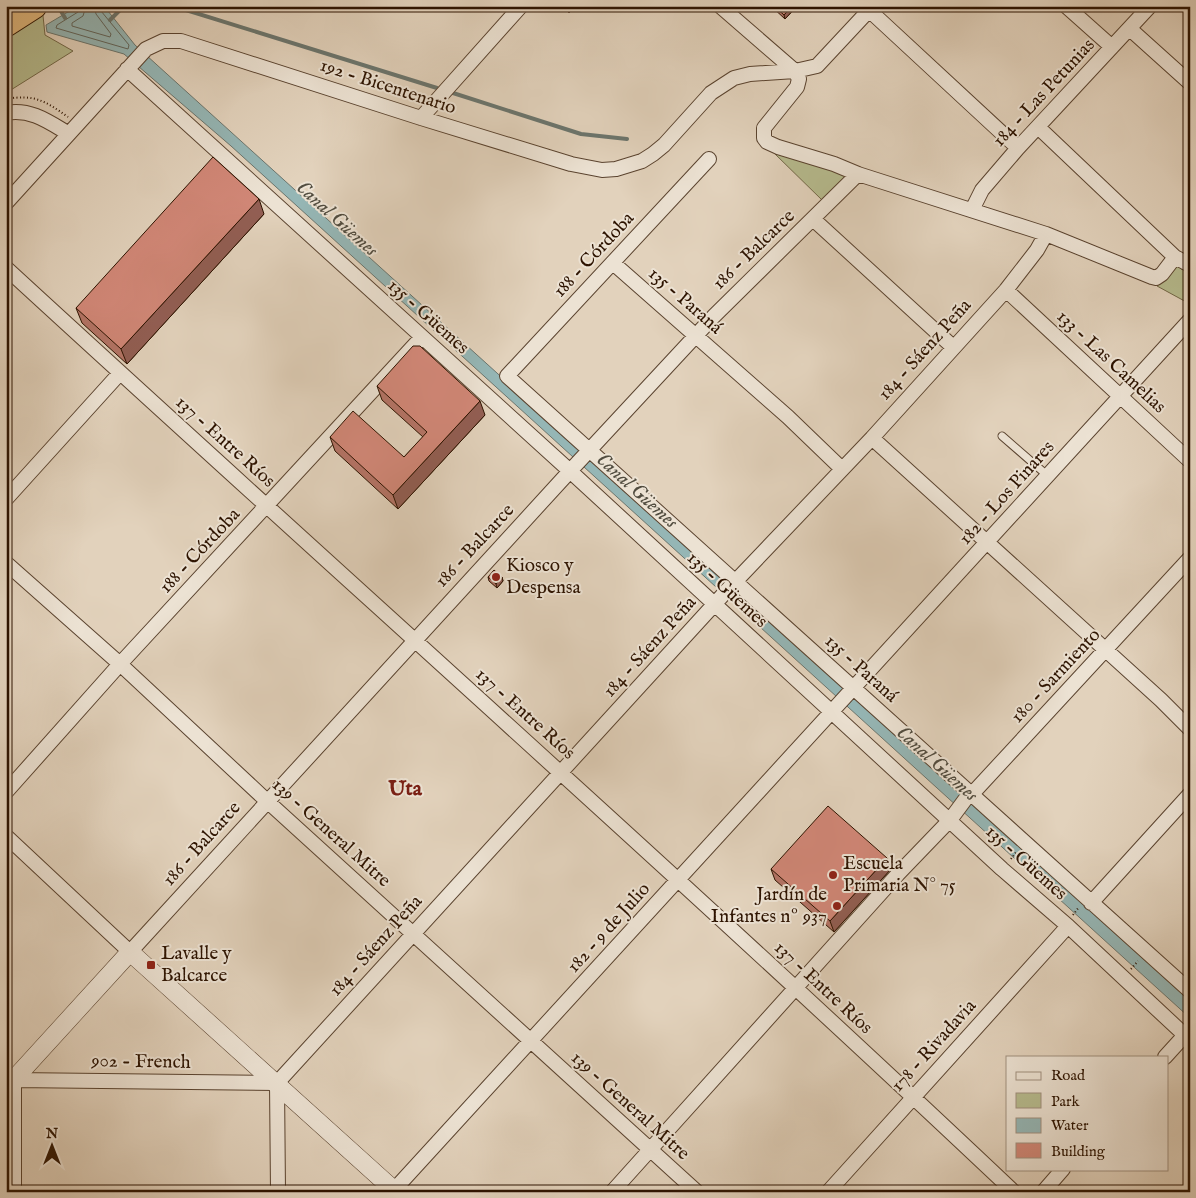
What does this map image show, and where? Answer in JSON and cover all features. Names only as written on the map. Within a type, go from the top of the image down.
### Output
[{"type":"highway","points":[[6,24],[34,6]]},
{"type":"street","points":[[421,118],[521,6]]},
{"type":"street","points":[[720,6],[795,71],[799,79],[797,88],[767,123],[763,133],[767,142],[858,174],[1046,234],[1156,278],[1162,274],[1175,257]]},
{"type":"street","points":[[1066,6],[1112,47]]},
{"type":"street","name":"184 - Las Petunias","points":[[972,210],[982,190],[1018,148],[1130,30],[1150,6]]},
{"type":"street","points":[[795,71],[816,66],[871,8],[1018,148]]},
{"type":"street","points":[[1130,30],[1190,83]]},
{"type":"street","name":"192 - Bicentenario","points":[[6,204],[146,49],[163,40],[181,40],[421,118],[571,164],[602,170],[616,169],[642,161],[653,154],[664,145],[711,94],[734,78],[757,73],[795,71]]},
{"type":"street","name":"135 - Güemes","points":[[128,68],[422,337],[718,601],[833,709],[953,816],[1002,869],[1070,921],[1187,1038]]},
{"type":"street","points":[[6,113],[15,111],[27,112],[68,134]]},
{"type":"street","points":[[1038,127],[1175,257],[1190,265]]},
{"type":"street","name":"188 - Córdoba","points":[[507,376],[708,159]]},
{"type":"street","name":"186 - Balcarce","points":[[130,952],[267,800],[714,316],[858,174]]},
{"type":"street","points":[[813,219],[953,347]]},
{"type":"street","name":"184 - Sáenz Peña","points":[[277,1083],[733,584],[872,438],[1006,290],[1037,250],[1046,234]]},
{"type":"street","name":"135 - Paraná","points":[[613,263],[788,417],[842,469]]},
{"type":"street","name":"137 - Entre Ríos","points":[[6,268],[561,772],[914,1097],[1014,1192]]},
{"type":"street","name":"133 - Las Camelias","points":[[1006,290],[1190,462]]},
{"type":"street","name":"182 - Los Pinares","points":[[852,689],[987,544],[1190,320]]},
{"type":"street","name":"188 - Córdoba","points":[[6,792],[120,664],[268,506],[422,337]]},
{"type":"street","points":[[6,498],[120,373]]},
{"type":"street","name":"135 - Paraná","points":[[507,376],[587,452],[970,795],[1087,903],[1190,991]]},
{"type":"street","points":[[872,438],[1106,650],[1190,729]]},
{"type":"street","name":"180 - Sarmiento","points":[[612,1192],[970,795],[1190,558]]},
{"type":"street","name":"139 - General Mitre","points":[[6,563],[120,664],[530,1042],[697,1192]]},
{"type":"street","name":"182 - 9 de Julio","points":[[395,1191],[852,689]]},
{"type":"street","points":[[1087,903],[1190,794]]},
{"type":"street","points":[[6,836],[130,952],[395,1191]]},
{"type":"street","name":"178 - Rivadavia","points":[[828,1192],[1070,921]]},
{"type":"street","points":[[14,1192],[9,1080],[130,952]]},
{"type":"street","points":[[1166,1056],[1187,1038]]},
{"type":"street","name":"902 - French","points":[[9,1080],[277,1083]]},
{"type":"street","points":[[277,1083],[278,1192]]},
{"type":"street","points":[[1043,1192],[1062,1170]]},
{"type":"lane","points":[[1002,436],[1048,476]]},
{"type":"path","points":[[6,99],[23,96],[36,98],[55,106],[69,117],[73,115]]},
{"type":"path","points":[[1070,921],[1087,903]]},
{"type":"green space","points":[[6,6],[42,6],[45,35],[73,51],[6,93]]},
{"type":"green space","points":[[774,153],[850,175],[822,200]]},
{"type":"green space","points":[[1173,261],[1181,269],[1190,272],[1190,304],[1157,286]]},
{"type":"water","name":"Canal Güemes","points":[[78,6],[104,6],[135,45],[1190,1001],[1190,1018],[231,146],[124,54],[47,32],[46,25]]},
{"type":"building","points":[[774,6],[792,6],[784,15]]},
{"type":"building","points":[[213,157],[259,199],[121,349],[76,308]]},
{"type":"building","points":[[413,346],[420,346],[480,401],[393,495],[330,437],[353,411],[404,457],[427,432],[377,386]]},
{"type":"building","points":[[494,570],[502,577],[496,584],[488,577]]},
{"type":"building","name":"Escuela Primaria N° 75","points":[[828,806],[887,858],[830,921],[771,869]]},
{"type":"waterway","name":"Canal Güemes","points":[[58,6],[65,18]]},
{"type":"waterway","points":[[110,20],[124,6]]},
{"type":"waterway","points":[[173,6],[437,88]]},
{"type":"waterway","points":[[453,93],[581,134],[627,139]]},
{"type":"place","name":"Kiosco y Despensa","points":[[496,577]]},
{"type":"place","name":"Escuela Primaria N° 75","points":[[833,875]]},
{"type":"place","name":"Jardín de Infantes nº 937","points":[[837,906]]},
{"type":"place","name":"Lavalle y Balcarce","points":[[151,965]]},
{"type":"district","name":"Uta","points":[[405,789]]}]
